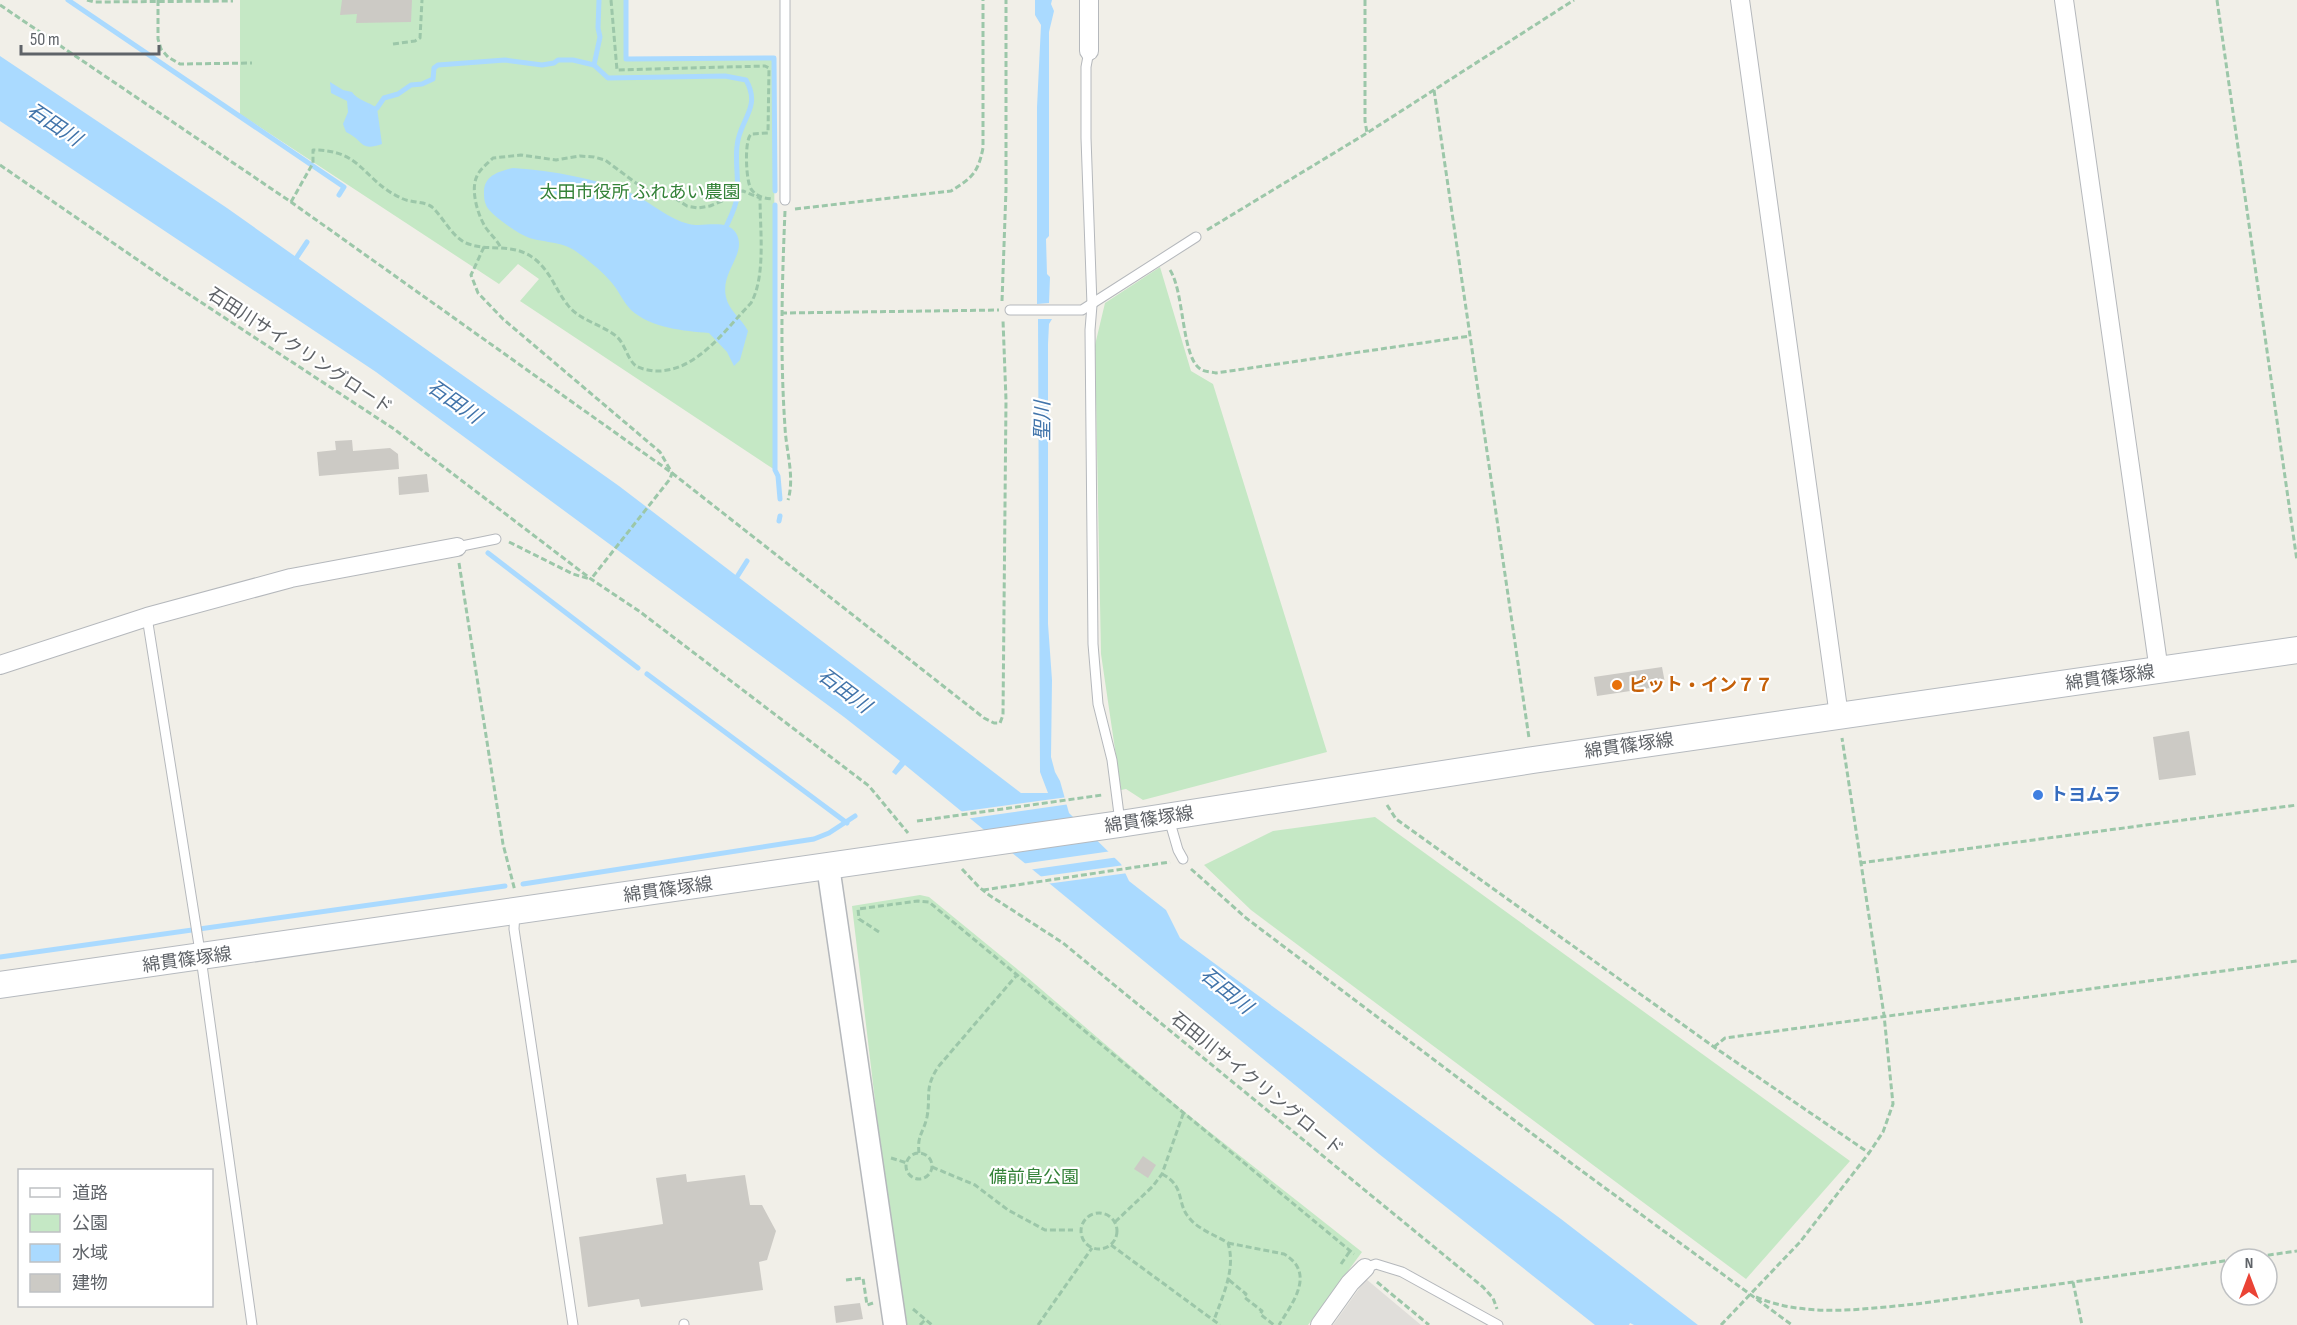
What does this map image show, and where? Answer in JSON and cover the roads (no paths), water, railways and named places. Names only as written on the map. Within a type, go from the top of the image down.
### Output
[{"type":"main road","name":"綿貫篠塚線","points":[[0,985],[201,958],[828,866],[959,856],[1114,825],[1382,783],[2297,650]]},
{"type":"street","points":[[1089,0],[1089,51]]},
{"type":"street","points":[[1740,0],[1839,716]]},
{"type":"street","points":[[2064,0],[2159,671]]},
{"type":"street","points":[[0,665],[147,617],[291,578],[457,547]]},
{"type":"street","points":[[828,866],[895,1325]]},
{"type":"street","points":[[1320,1325],[1350,1283],[1365,1267]]},
{"type":"lane","points":[[785,0],[785,200]]},
{"type":"lane","points":[[1089,51],[1086,66],[1086,138],[1092,305],[1090,352],[1093,644],[1098,704],[1112,760],[1114,825]]},
{"type":"lane","points":[[1006,310],[1082,310],[1196,237]]},
{"type":"lane","points":[[457,547],[496,539]]},
{"type":"lane","points":[[147,617],[201,958],[252,1325]]},
{"type":"lane","points":[[1168,817],[1178,850],[1183,858]]},
{"type":"lane","points":[[515,912],[514,929],[573,1325]]},
{"type":"lane","points":[[1365,1267],[1377,1264],[1402,1272],[1499,1320]]},
{"type":"water","points":[[1035,0],[1052,0],[1054,11],[1049,32],[1049,236],[1046,239],[1047,274],[1050,277],[1049,303],[1037,304],[1037,107],[1041,25],[1035,15]]},
{"type":"water","points":[[0,56],[227,208],[619,486],[1021,793],[1048,793],[1040,772],[1038,319],[1052,319],[1049,324],[1048,344],[1048,624],[1052,680],[1051,757],[1069,813],[1121,864],[1129,881],[1166,910],[1180,938],[1561,1219],[1698,1325],[1634,1325],[1630,1323],[1629,1325],[1595,1325],[1379,1154],[905,765],[896,775],[892,772],[900,761],[844,717],[376,372],[0,121]]},
{"type":"water","points":[[330,82],[343,90],[352,92],[377,108],[382,144],[365,146],[346,132],[343,124],[348,112],[347,101],[331,93]]},
{"type":"water","points":[[513,168],[559,173],[604,184],[633,194],[681,222],[732,228],[739,241],[739,248],[725,288],[730,307],[748,331],[740,360],[734,366],[727,352],[709,333],[668,328],[639,316],[628,307],[604,274],[574,250],[525,236],[497,218],[485,203],[485,186],[494,175]]},
{"type":"waterway","points":[[68,0],[344,187],[339,195]]},
{"type":"waterway","points":[[599,0],[600,37],[594,65],[608,78],[725,76],[746,80],[752,98],[751,106],[739,137],[737,197],[726,227]]},
{"type":"waterway","points":[[626,0],[626,59],[774,58],[775,191]]},
{"type":"waterway","points":[[372,111],[384,98],[398,94],[411,85],[422,84],[433,79],[434,68],[438,65],[505,60],[542,65],[558,60],[573,60],[594,65]]},
{"type":"waterway","points":[[775,205],[775,470],[778,476],[780,499]]},
{"type":"waterway","points":[[293,263],[307,242]]},
{"type":"waterway","points":[[779,521],[780,516]]},
{"type":"waterway","points":[[488,553],[638,668]]},
{"type":"waterway","points":[[735,580],[747,561]]},
{"type":"waterway","points":[[647,674],[847,823]]},
{"type":"waterway","points":[[523,884],[814,839],[829,833],[855,816]]},
{"type":"waterway","points":[[0,957],[505,886]]},
{"type":"place","name":"ピット・イン７７","points":[[1617,685]]},
{"type":"place","name":"トヨムラ","points":[[2038,795]]},
{"type":"water label","name":"石田川","points":[[54,125]]},
{"type":"water label","name":"石田川","points":[[454,402]]},
{"type":"water label","name":"聖川","points":[[1043,421]]},
{"type":"water label","name":"石田川","points":[[844,691]]},
{"type":"water label","name":"石田川","points":[[1226,991]]},
{"type":"park label","name":"太田市役所 ふれあい農園","points":[[640,192]]},
{"type":"park label","name":"備前島公園","points":[[1034,1177]]}]
